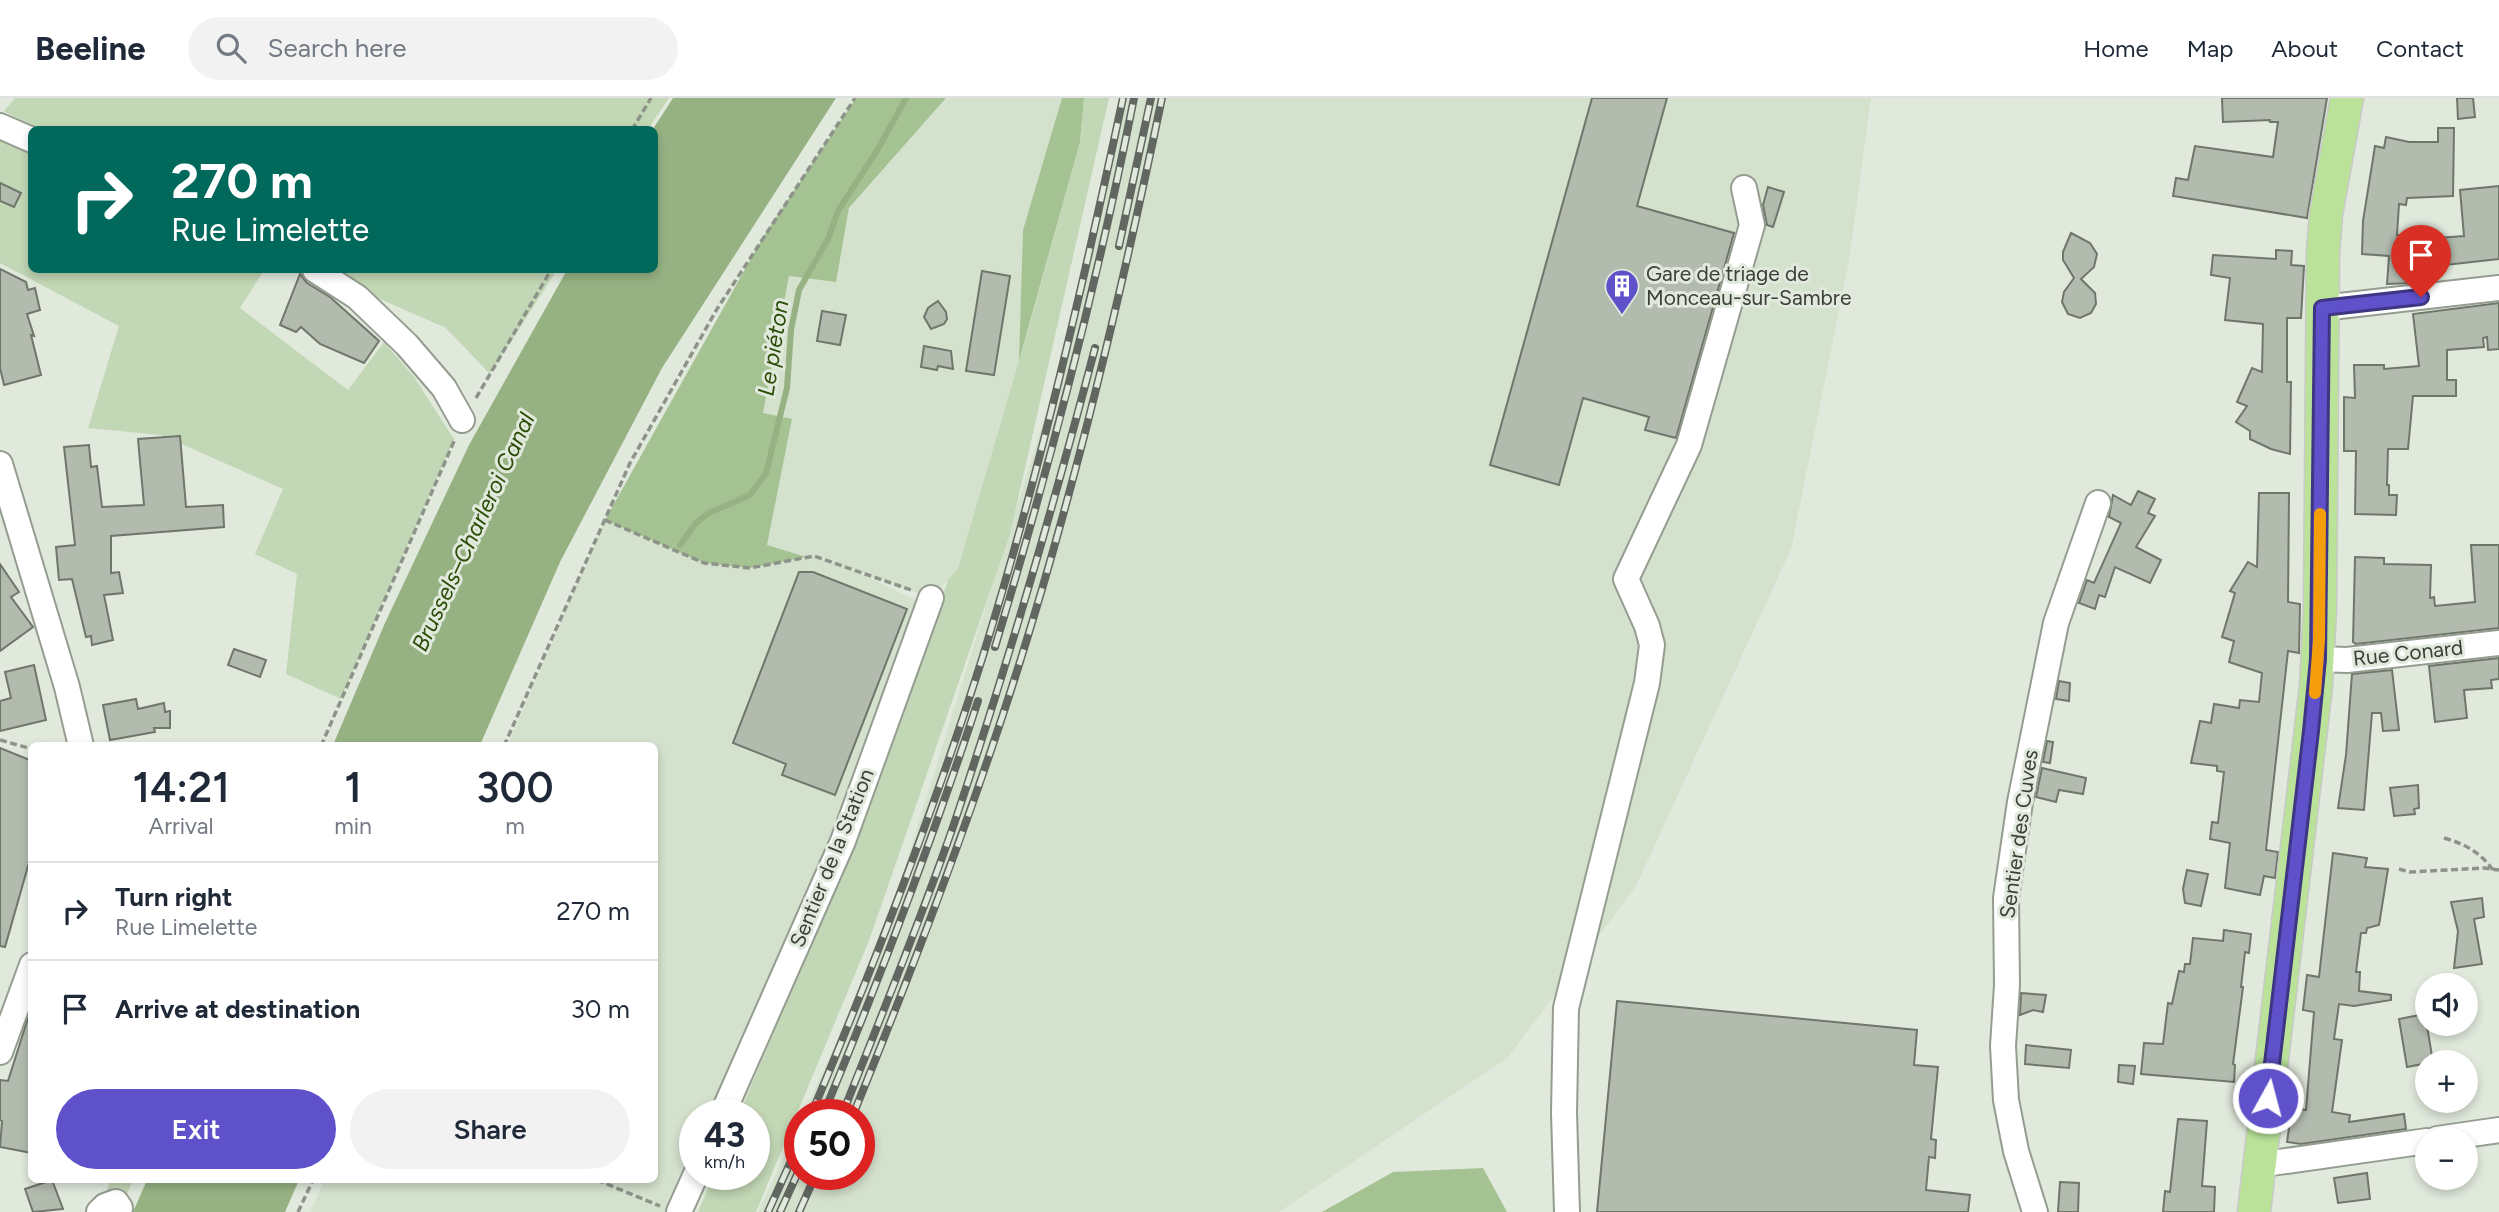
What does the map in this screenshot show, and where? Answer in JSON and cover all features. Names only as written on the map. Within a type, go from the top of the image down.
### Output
[{"type":"main road","points":[[2254,1212],[2318,659],[2322,308],[2326,214],[2347,98]]},
{"type":"street","points":[[0,126],[28,138]]},
{"type":"street","points":[[1567,1212],[1564,1113],[1566,1008],[1647,683],[1652,645],[1647,626],[1626,579],[1689,445],[1752,225],[1744,188]]},
{"type":"street","points":[[320,273],[357,297],[407,345],[444,388],[463,420]]},
{"type":"street","points":[[2322,308],[2499,288]]},
{"type":"street","points":[[0,464],[67,687],[80,742]]},
{"type":"street","name":"Sentier des Cuves","points":[[2035,1212],[2016,1151],[2006,1100],[2003,1046],[2007,985],[2006,898],[2025,777],[2056,624],[2098,503]]},
{"type":"street","name":"Sentier de la Station","points":[[729,1099],[843,841],[931,598]]},
{"type":"street","name":"Rue Conard","points":[[2318,659],[2347,660],[2499,643]]},
{"type":"street","points":[[0,1052],[28,976]]},
{"type":"street","points":[[2478,1133],[2499,1130]]},
{"type":"street","points":[[2260,1162],[2273,1163],[2415,1143]]},
{"type":"street","points":[[672,1210],[685,1190]]},
{"type":"path","points":[[634,126],[651,98]]},
{"type":"path","points":[[506,742],[630,463],[717,309],[855,98]]},
{"type":"path","points":[[323,742],[463,420],[549,273]]},
{"type":"path","points":[[605,520],[704,563],[750,568],[814,556],[931,598]]},
{"type":"path","points":[[0,740],[28,748]]},
{"type":"path","points":[[2444,838],[2471,848],[2484,857],[2493,870]]},
{"type":"path","points":[[2399,869],[2410,872],[2499,870]]},
{"type":"path","points":[[298,1212],[312,1183]]},
{"type":"path","points":[[604,1183],[672,1210]]},
{"type":"shaded area","points":[[15,98],[669,98],[650,126],[32,126],[4,111]]},
{"type":"shaded area","points":[[856,98],[946,98],[849,208],[836,282],[789,276],[763,413],[792,419],[767,545],[806,557],[750,568],[704,563],[605,520],[763,237]]},
{"type":"shaded area","points":[[946,98],[1062,98],[1023,230],[1019,361],[958,568],[931,598],[846,567],[928,606],[719,1099],[679,1099],[679,1190],[670,1212],[311,1212],[323,1183],[658,1183],[658,742],[509,742],[605,520],[704,563],[804,557],[767,545],[792,420],[763,414],[789,276],[836,282],[849,209]]},
{"type":"shaded area","points":[[1062,98],[1084,98],[1080,142],[1019,361],[1023,230]]},
{"type":"shaded area","points":[[1084,98],[1109,98],[1010,534],[870,938],[803,1099],[784,1099],[784,1145],[770,1178],[770,1099],[746,1099],[884,767],[948,580],[958,568],[1080,142]]},
{"type":"shaded area","points":[[1120,98],[1871,98],[1849,261],[1791,549],[1636,886],[1507,1058],[1279,1212],[758,1212],[784,1156],[784,1190],[875,1190],[875,1099],[810,1099],[880,947],[1069,339]]},
{"type":"shaded area","points":[[0,126],[28,139],[28,273],[262,273],[240,308],[348,390],[384,342],[414,377],[454,439],[341,699],[286,674],[297,574],[255,554],[283,489],[161,435],[88,428],[119,326],[0,263]]},
{"type":"shaded area","points":[[321,273],[555,273],[490,374],[446,328]]},
{"type":"shaded area","points":[[1483,1168],[1507,1212],[1322,1212],[1393,1172]]},
{"type":"shaded area","points":[[110,1183],[132,1183],[119,1212],[102,1201]]},
{"type":"shaded area","points":[[707,1190],[765,1190],[756,1212],[698,1212]]},
{"type":"water","name":"Brussels–Charleroi Canal","points":[[673,98],[836,98],[662,368],[560,562],[481,742],[334,742],[385,623],[469,445],[565,273],[658,273],[658,126],[655,126]]},
{"type":"water","points":[[146,1183],[298,1183],[285,1212],[133,1212]]},
{"type":"building","name":"Gare de triage de Monceau-sur-Sambre","points":[[1592,98],[1667,98],[1637,206],[1734,233],[1676,438],[1645,430],[1649,417],[1583,398],[1559,485],[1490,465]]},
{"type":"building","points":[[2222,98],[2327,98],[2307,218],[2173,196],[2176,178],[2188,180],[2195,146],[2273,157],[2278,122],[2223,122]]},
{"type":"building","points":[[2457,98],[2473,98],[2475,117],[2458,119]]},
{"type":"building","points":[[2438,128],[2454,128],[2453,196],[2407,198],[2406,205],[2399,204],[2397,235],[2411,236],[2410,240],[2464,236],[2460,190],[2499,186],[2499,259],[2445,265],[2414,265],[2413,283],[2387,284],[2389,256],[2362,254],[2363,221],[2375,146],[2384,148],[2386,137],[2409,142],[2438,142]]},
{"type":"building","points":[[0,183],[21,193],[14,207],[0,201]]},
{"type":"building","points":[[1768,187],[1784,192],[1773,227],[1767,225],[1763,205]]},
{"type":"building","points":[[2071,233],[2090,243],[2097,254],[2094,267],[2081,279],[2095,293],[2096,304],[2091,313],[2080,318],[2068,314],[2062,302],[2064,292],[2074,278],[2063,260],[2063,252]]},
{"type":"building","points":[[2276,250],[2292,251],[2291,265],[2304,266],[2301,318],[2287,318],[2287,382],[2291,382],[2290,454],[2250,439],[2250,431],[2236,422],[2247,406],[2237,402],[2252,368],[2262,372],[2263,324],[2225,320],[2230,278],[2211,275],[2213,255],[2276,259]]},
{"type":"building","points":[[0,269],[26,282],[28,290],[35,288],[40,310],[27,314],[41,375],[4,385],[0,368]]},
{"type":"building","points":[[982,271],[1010,276],[994,375],[966,371]]},
{"type":"building","points":[[300,274],[307,283],[330,297],[379,341],[364,363],[320,344],[301,327],[296,332],[280,325]]},
{"type":"building","points":[[938,301],[946,312],[947,319],[944,324],[931,329],[924,317],[928,308]]},
{"type":"building","points":[[2499,303],[2499,349],[2488,350],[2487,337],[2483,338],[2484,347],[2447,350],[2447,380],[2456,380],[2456,396],[2413,396],[2408,449],[2388,449],[2387,485],[2389,495],[2397,495],[2396,515],[2355,514],[2356,451],[2344,451],[2344,397],[2355,398],[2354,365],[2384,365],[2384,369],[2419,366],[2413,314]]},
{"type":"building","points":[[822,311],[846,315],[840,345],[817,341]]},
{"type":"building","points":[[924,346],[951,351],[953,369],[921,367]]},
{"type":"building","points":[[180,436],[186,507],[223,505],[224,527],[111,536],[111,573],[119,572],[123,593],[104,595],[113,640],[92,645],[91,636],[86,637],[72,579],[59,580],[56,547],[75,545],[64,447],[89,445],[91,467],[97,466],[102,507],[144,505],[138,439]]},
{"type":"building","points":[[2138,491],[2155,499],[2148,513],[2155,516],[2136,547],[2161,560],[2150,583],[2115,567],[2105,597],[2099,595],[2095,609],[2079,603],[2087,580],[2094,583],[2121,523],[2109,517],[2113,495],[2131,505]]},
{"type":"building","points":[[2259,493],[2289,493],[2288,602],[2300,604],[2299,653],[2288,651],[2266,850],[2278,852],[2275,878],[2264,876],[2260,895],[2225,888],[2230,843],[2210,839],[2212,822],[2218,823],[2224,772],[2217,771],[2217,766],[2191,763],[2200,721],[2211,723],[2214,704],[2239,708],[2240,700],[2259,702],[2262,673],[2229,662],[2234,641],[2222,637],[2235,593],[2230,591],[2248,562],[2257,567]]},
{"type":"building","points":[[2471,545],[2499,545],[2499,628],[2356,644],[2353,642],[2355,557],[2384,558],[2384,564],[2431,565],[2430,598],[2434,597],[2435,606],[2475,602]]},
{"type":"building","points":[[0,564],[19,592],[11,597],[33,627],[0,651]]},
{"type":"building","points":[[799,572],[813,572],[907,609],[835,795],[782,775],[786,764],[733,743]]},
{"type":"building","points":[[234,649],[266,660],[260,677],[228,665]]},
{"type":"building","points":[[2499,658],[2499,679],[2491,680],[2492,688],[2464,690],[2467,718],[2435,722],[2429,666]]},
{"type":"building","points":[[34,665],[46,720],[0,731],[0,701],[11,698],[5,672]]},
{"type":"building","points":[[2392,670],[2399,730],[2383,731],[2381,713],[2372,713],[2364,810],[2338,808],[2346,755],[2352,674]]},
{"type":"building","points":[[2059,681],[2070,683],[2069,701],[2056,699]]},
{"type":"building","points":[[136,699],[138,709],[164,703],[165,712],[170,711],[170,728],[154,728],[155,732],[110,740],[103,705]]},
{"type":"building","points":[[2047,741],[2053,742],[2050,763],[2043,762]]},
{"type":"building","points":[[0,748],[28,759],[28,866],[5,947],[0,946]]},
{"type":"building","points":[[2042,768],[2086,778],[2083,794],[2059,790],[2056,802],[2036,797]]},
{"type":"building","points":[[2418,785],[2419,808],[2414,809],[2415,814],[2394,816],[2390,788]]},
{"type":"building","points":[[2333,853],[2367,858],[2365,867],[2388,869],[2379,925],[2367,928],[2366,933],[2361,933],[2356,972],[2360,972],[2359,991],[2391,995],[2391,1000],[2354,1006],[2339,1004],[2334,1039],[2342,1040],[2332,1112],[2350,1115],[2349,1122],[2404,1114],[2406,1129],[2301,1144],[2287,1142],[2292,1108],[2306,1110],[2314,1012],[2303,1010],[2307,975],[2319,977]]},
{"type":"building","points":[[2187,870],[2208,874],[2201,906],[2185,903],[2183,889]]},
{"type":"building","points":[[2482,898],[2484,917],[2474,919],[2482,964],[2454,968],[2458,931],[2451,902]]},
{"type":"building","points":[[2224,930],[2251,934],[2249,953],[2245,952],[2233,1064],[2234,1082],[2141,1074],[2144,1043],[2163,1044],[2168,1003],[2172,1004],[2179,971],[2184,972],[2185,964],[2190,964],[2193,938],[2223,941]]},
{"type":"building","points":[[2021,993],[2046,995],[2043,1012],[2033,1010],[2020,1015]]},
{"type":"building","points":[[1617,1001],[1917,1030],[1914,1065],[1938,1067],[1931,1139],[1936,1140],[1935,1158],[1929,1157],[1926,1190],[1970,1195],[1968,1212],[1597,1212]]},
{"type":"building","points":[[2415,1016],[2415,1036],[2429,1036],[2431,1050],[2415,1050],[2415,1065],[2407,1067],[2399,1019]]},
{"type":"building","points":[[28,1018],[28,1152],[0,1147],[0,1080],[8,1081]]},
{"type":"building","points":[[2026,1045],[2071,1050],[2069,1068],[2025,1064]]},
{"type":"building","points":[[2119,1065],[2135,1066],[2133,1084],[2118,1082]]},
{"type":"building","points":[[2178,1119],[2207,1121],[2202,1186],[2215,1187],[2214,1212],[2163,1212],[2165,1191],[2170,1192]]},
{"type":"building","points":[[2367,1173],[2370,1199],[2338,1203],[2334,1178]]},
{"type":"building","points":[[2060,1182],[2079,1183],[2078,1212],[2058,1212]]},
{"type":"building","points":[[43,1183],[53,1183],[63,1209],[33,1212],[25,1189]]},
{"type":"waterway","name":"Le piéton","points":[[680,545],[695,524],[707,514],[750,495],[766,473],[787,388],[791,330],[799,290],[828,239],[838,211],[878,149],[906,98]]},
{"type":"railway","points":[[818,1099],[902,889],[982,659],[1059,380],[1123,98]]},
{"type":"railway","points":[[995,647],[1071,374],[1134,98]]},
{"type":"railway","points":[[1119,246],[1151,98]]},
{"type":"railway","points":[[859,1099],[961,837],[1018,668],[1060,527],[1097,385],[1162,98]]},
{"type":"railway","points":[[848,1099],[928,897],[974,765],[1029,587],[1095,348]]},
{"type":"railway","points":[[830,1099],[905,909],[978,701]]},
{"type":"railway","points":[[768,1212],[784,1176]]},
{"type":"railway","points":[[780,1212],[790,1190]]},
{"type":"railway","points":[[799,1212],[809,1190]]},
{"type":"slow traffic","points":[[2315,693],[2319,640],[2320,514]]},
{"type":"place","name":"Gare de triage de Monceau-sur-Sambre","points":[[1622,316]]},
{"type":"route","points":[[2268,1098],[2318,659],[2322,308],[2421,297]]}]
